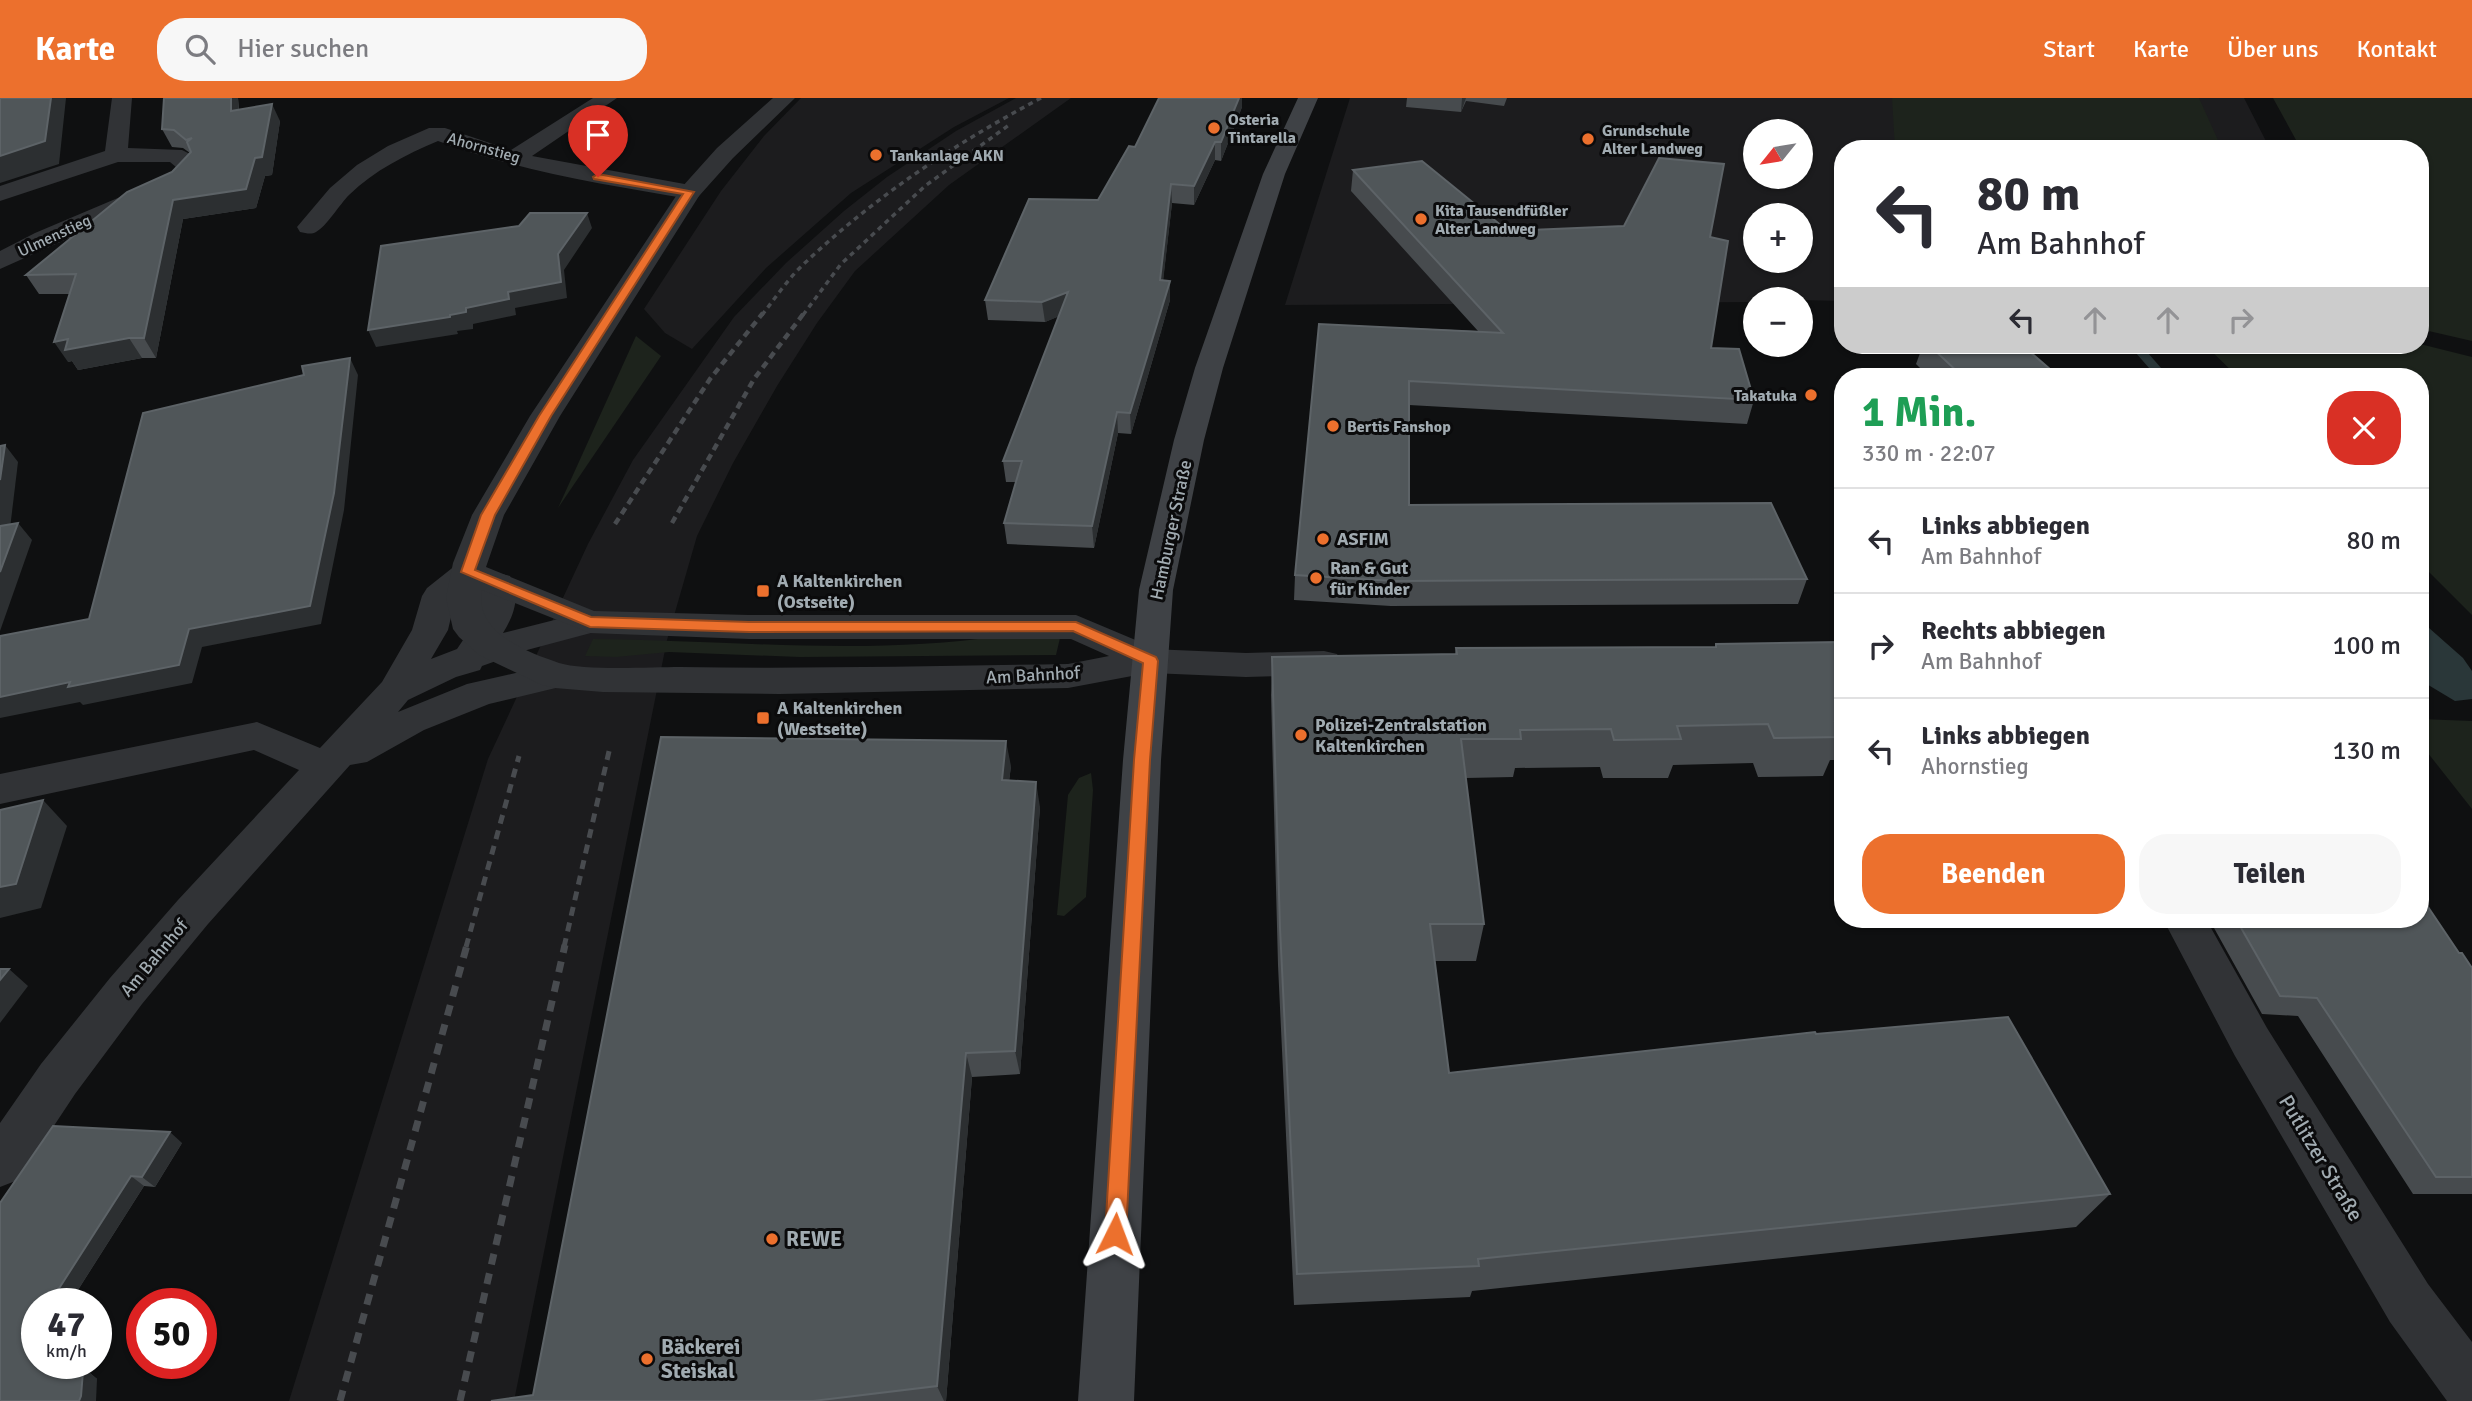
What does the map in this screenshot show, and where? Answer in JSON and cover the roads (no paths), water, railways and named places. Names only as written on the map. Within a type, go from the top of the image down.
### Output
[{"type":"main road","name":"Hamburger Straße","points":[[1106,1401],[1142,760],[1156,590],[1189,440],[1209,368],[1274,174],[1308,98]]},
{"type":"street","points":[[0,194],[116,155],[122,98]]},
{"type":"street","points":[[515,157],[607,98]]},
{"type":"street","name":"Am Bahnhof","points":[[0,1164],[58,1079],[126,991],[192,912],[326,766],[481,647],[497,615],[483,578],[488,515],[545,416],[690,192],[725,153],[785,98]]},
{"type":"street","name":"Ahornstieg","points":[[309,227],[334,195],[358,173],[390,153],[437,133],[476,149],[598,177],[690,192]]},
{"type":"street","name":"Ulmenstieg","points":[[0,261],[44,238],[173,184],[188,168],[182,159],[174,155],[116,155]]},
{"type":"street","points":[[403,706],[439,596],[483,578],[590,622]]},
{"type":"street","points":[[481,647],[590,622],[749,627],[1076,626],[1151,661],[1245,665],[1354,663]]},
{"type":"street","name":"Am Bahnhof","points":[[481,647],[555,676]]},
{"type":"street","name":"Am Bahnhof","points":[[403,706],[555,676],[779,681],[1068,676],[1151,661]]},
{"type":"street","points":[[0,789],[257,737],[326,766]]},
{"type":"street","name":"Putlitzer Straße","points":[[2189,928],[2251,1042],[2402,1292],[2472,1388]]},
{"type":"waterway","points":[[2143,354],[2155,368]]},
{"type":"railway","points":[[762,315],[801,267],[889,192],[978,133],[1041,98]]},
{"type":"railway","points":[[803,315],[841,264],[925,186],[1009,125]]},
{"type":"railway","points":[[615,524],[710,379],[763,313]]},
{"type":"railway","points":[[672,523],[754,379],[804,313]]},
{"type":"railway","points":[[564,947],[610,747]]},
{"type":"railway","points":[[466,947],[519,756]]},
{"type":"railway","points":[[340,1401],[467,945]]},
{"type":"railway","points":[[460,1401],[565,945]]},
{"type":"place","name":"Osteria Tintarella","points":[[1214,128]]},
{"type":"place","name":"Grundschule Alter Landweg","points":[[1588,139]]},
{"type":"place","name":"Tankanlage AKN","points":[[876,155]]},
{"type":"place","name":"Kita Tausendfüßler Alter Landweg","points":[[1421,219]]},
{"type":"place","name":"Takatuka","points":[[1811,395]]},
{"type":"place","name":"Bertis Fanshop","points":[[1333,426]]},
{"type":"place","name":"ASFIM","points":[[1323,539]]},
{"type":"place","name":"Ran & Gut für Kinder","points":[[1316,578]]},
{"type":"place","name":"A Kaltenkirchen (Ostseite)","points":[[763,591]]},
{"type":"place","name":"A Kaltenkirchen (Westseite)","points":[[763,718]]},
{"type":"place","name":"Polizei-Zentralstation Kaltenkirchen","points":[[1301,735]]},
{"type":"place","name":"REWE","points":[[772,1239]]},
{"type":"place","name":"Bäckerei Steiskal","points":[[647,1359]]}]
